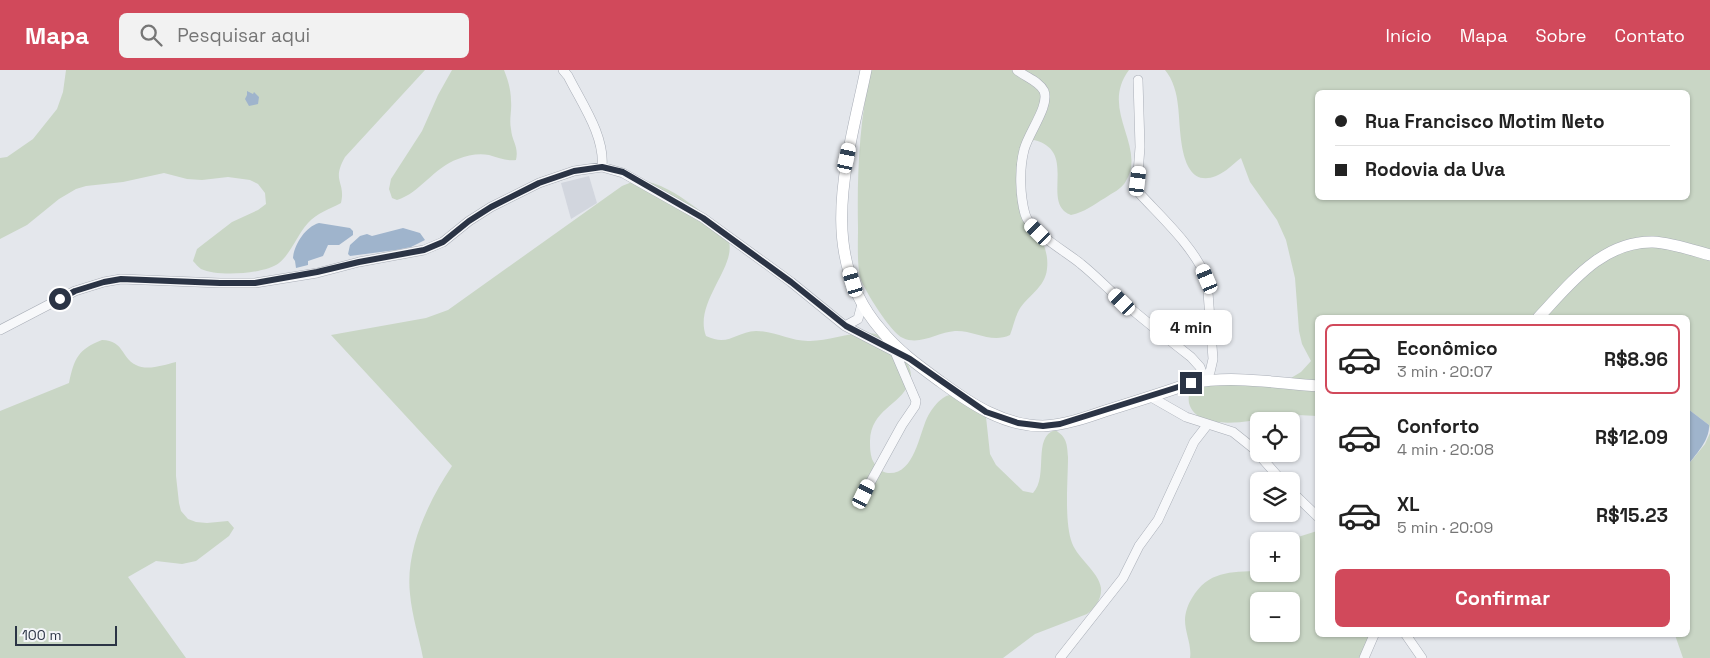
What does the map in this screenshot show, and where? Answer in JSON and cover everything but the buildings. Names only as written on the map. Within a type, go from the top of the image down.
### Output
[{"type":"street","points":[[562,70],[568,76],[594,127],[603,154],[602,167]]},
{"type":"street","points":[[866,70],[847,158],[841,219],[842,238],[846,260],[862,304],[879,329],[910,359],[986,412],[1018,423],[1043,426],[1060,424],[1191,383],[1238,379],[1315,386]]},
{"type":"street","points":[[1018,70],[1042,88],[1046,100],[1028,136],[1022,158],[1022,188],[1027,220],[1038,232],[1102,282],[1122,302],[1191,357],[1200,367],[1205,381]]},
{"type":"street","points":[[1138,80],[1140,147],[1137,187],[1140,194],[1189,249],[1203,269],[1207,279],[1214,359],[1205,381]]},
{"type":"street","points":[[0,330],[75,291],[104,282],[121,279],[255,283],[424,250],[443,242],[469,221],[491,207],[539,183],[574,171],[602,167],[623,172],[703,218],[791,282],[846,326],[910,359]]},
{"type":"street","points":[[1541,315],[1583,270],[1595,260],[1621,248],[1654,242],[1710,255]]},
{"type":"street","points":[[846,326],[858,319],[862,304]]},
{"type":"street","points":[[859,503],[902,425],[915,406],[916,401],[895,352]]},
{"type":"street","points":[[1151,397],[1186,417],[1233,432],[1254,448],[1274,472]]},
{"type":"street","points":[[1060,658],[1123,578],[1139,546],[1158,520],[1194,442],[1208,424]]},
{"type":"street","points":[[1300,500],[1315,514]]},
{"type":"street","points":[[1364,658],[1373,637]]},
{"type":"street","points":[[1407,637],[1422,658]]},
{"type":"shaded area","points":[[589,176],[597,203],[571,219],[561,183]]},
{"type":"green space","points":[[66,70],[425,70],[345,157],[339,172],[342,190],[341,203],[319,214],[312,220],[279,263],[263,270],[229,274],[201,269],[193,261],[197,249],[232,222],[258,210],[266,204],[265,193],[258,184],[250,180],[228,177],[202,180],[187,179],[164,173],[123,182],[86,186],[76,189],[59,199],[27,225],[0,239],[0,158],[7,157],[33,139],[57,109],[63,92]]},
{"type":"green space","points":[[452,70],[504,70],[510,93],[510,125],[517,151],[516,160],[506,160],[485,154],[466,156],[441,168],[405,197],[397,200],[392,198],[389,189],[391,179],[422,131],[438,95]]},
{"type":"green space","points":[[871,70],[1129,70],[1121,85],[1119,99],[1120,113],[1131,155],[1131,168],[1126,181],[1119,189],[1089,208],[1071,215],[1064,211],[1059,203],[1057,194],[1057,162],[1053,153],[1046,145],[1034,140],[1022,154],[1024,204],[1043,243],[1046,252],[1047,269],[1046,276],[1040,286],[1019,310],[1010,335],[996,338],[955,331],[922,340],[909,340],[903,338],[892,328],[878,310],[867,291],[860,277],[858,266],[858,188],[861,129]]},
{"type":"green space","points":[[1165,70],[1710,70],[1710,429],[1709,425],[1690,411],[1690,315],[1315,315],[1315,416],[1300,415],[1300,412],[1250,412],[1250,421],[1243,422],[1215,422],[1203,419],[1194,413],[1189,403],[1189,393],[1194,384],[1291,378],[1301,372],[1311,361],[1302,344],[1299,331],[1295,278],[1286,240],[1277,220],[1250,182],[1241,158],[1216,176],[1204,178],[1194,174],[1188,166],[1181,141],[1177,97],[1172,82]]},
{"type":"green space","points":[[637,180],[661,186],[682,198],[722,229],[728,239],[730,249],[727,260],[706,310],[704,323],[706,336],[726,340],[756,331],[795,339],[817,341],[866,333],[883,337],[901,355],[910,368],[909,383],[905,391],[875,422],[870,441],[873,462],[883,471],[888,473],[897,472],[904,468],[914,453],[932,409],[943,398],[957,393],[986,417],[990,454],[996,465],[1023,491],[1033,493],[1038,486],[1042,449],[1048,434],[1055,430],[1062,435],[1066,441],[1068,452],[1067,512],[1072,543],[1079,555],[1093,571],[1101,588],[1099,599],[1093,609],[1087,614],[1035,634],[1003,658],[423,658],[410,594],[409,577],[411,561],[420,527],[435,495],[452,466],[331,335],[426,318],[448,310],[622,186]]},
{"type":"green space","points":[[102,340],[115,343],[131,362],[140,367],[156,367],[176,362],[176,476],[181,511],[188,519],[196,522],[228,521],[234,528],[229,536],[196,561],[182,564],[156,561],[128,577],[186,658],[0,658],[0,411],[69,383],[78,356],[87,347]]},
{"type":"green space","points":[[1710,433],[1710,658],[1683,658],[1676,637],[1690,637],[1690,463],[1705,444]]},
{"type":"green space","points":[[1315,532],[1315,637],[1371,637],[1368,658],[1190,658],[1185,625],[1189,603],[1198,589],[1213,578],[1250,571],[1250,582],[1300,582],[1300,536]]},
{"type":"water","points":[[247,91],[253,94],[254,92],[259,97],[258,104],[249,106],[245,99]]},
{"type":"water","points":[[319,223],[350,228],[353,231],[353,235],[339,245],[328,245],[323,256],[308,261],[308,265],[296,268],[293,258],[298,242],[309,228]]},
{"type":"water","points":[[403,228],[420,233],[425,240],[411,247],[396,250],[350,256],[348,254],[350,245],[360,236],[367,234],[372,236]]},
{"type":"water","points":[[1690,411],[1709,425],[1705,441],[1690,462]]},
{"type":"route","points":[[60,299],[75,291],[121,279],[255,283],[424,250],[443,242],[469,221],[491,207],[539,183],[574,171],[602,167],[623,172],[703,218],[791,282],[846,326],[910,359],[946,386],[986,412],[1001,419],[1029,425],[1060,424],[1191,383]]}]
